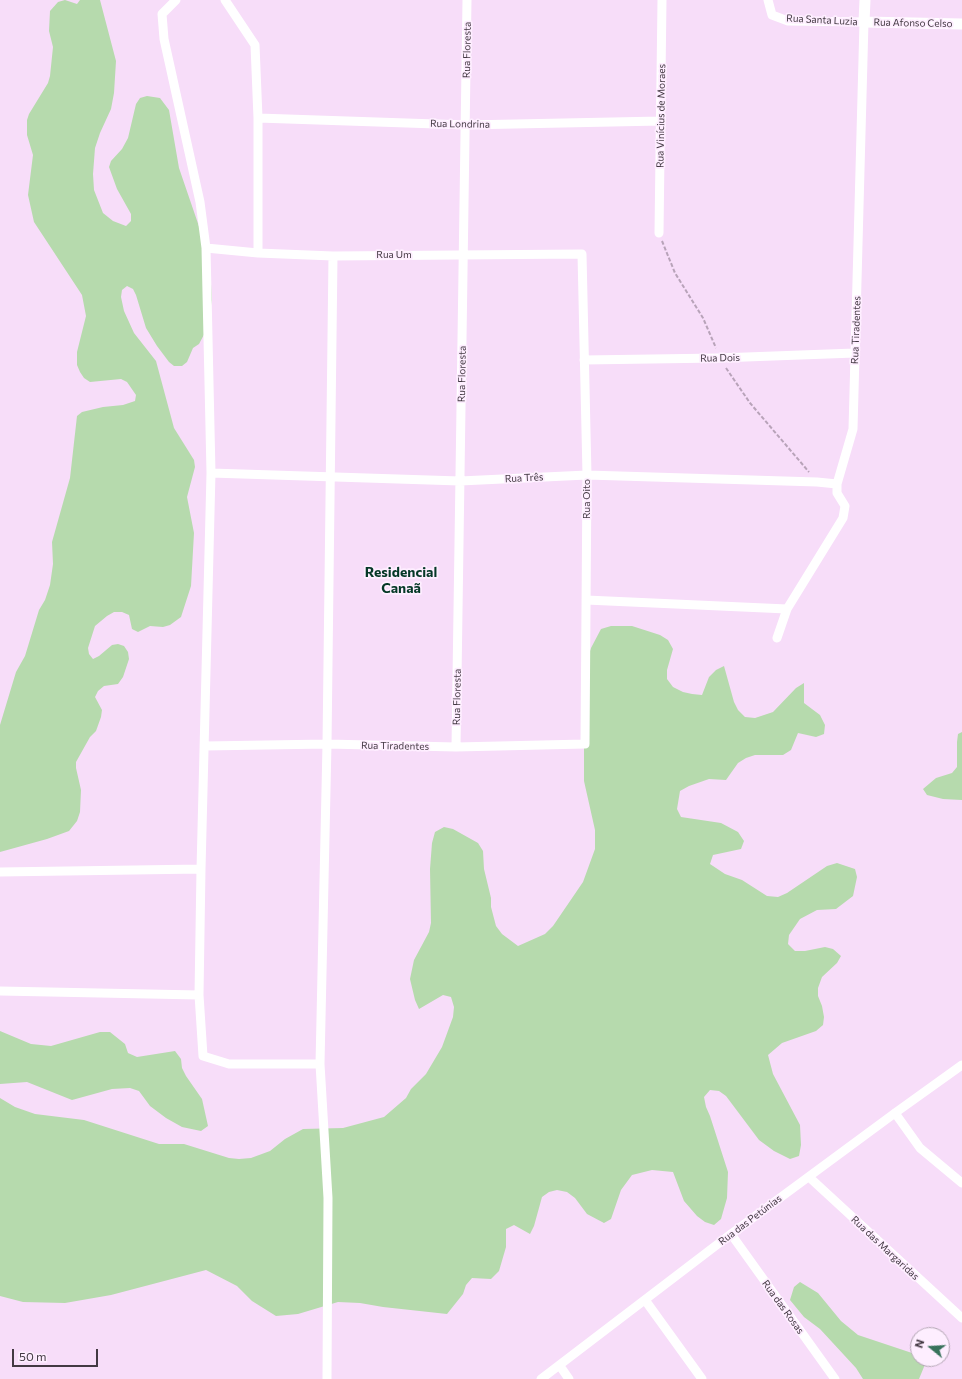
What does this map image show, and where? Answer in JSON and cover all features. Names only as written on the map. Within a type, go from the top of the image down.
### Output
[{"type":"street","points":[[176,0],[162,14],[164,39],[200,202],[206,248],[211,473],[199,995],[203,1056],[229,1064],[320,1064]]},
{"type":"street","points":[[225,0],[255,45],[258,118],[258,253]]},
{"type":"street","name":"Rua Floresta","points":[[456,747],[467,0]]},
{"type":"street","name":"Rua Vinícius de Moraes","points":[[659,233],[662,122],[662,0]]},
{"type":"street","name":"Rua Santa Luzia","points":[[768,0],[772,16],[788,21],[864,22]]},
{"type":"street","name":"Rua Tiradentes","points":[[837,484],[853,429],[865,0]]},
{"type":"street","name":"Rua Afonso Celso","points":[[864,22],[962,24]]},
{"type":"street","name":"Rua Londrina","points":[[258,118],[466,125],[662,122]]},
{"type":"street","name":"Rua Um","points":[[206,248],[258,253],[333,256],[582,254]]},
{"type":"street","name":"Rua Oito","points":[[582,254],[587,475],[584,744]]},
{"type":"street","points":[[327,1379],[328,1198],[320,1064],[328,744],[333,256]]},
{"type":"street","name":"Rua Dois","points":[[584,360],[720,358],[855,353]]},
{"type":"street","name":"Rua Três","points":[[211,473],[460,481],[587,475],[818,482],[837,484]]},
{"type":"street","points":[[778,638],[787,609],[843,518],[845,506],[837,493],[837,484]]},
{"type":"street","points":[[586,600],[787,609]]},
{"type":"street","name":"Rua Tiradentes","points":[[205,746],[328,744],[456,747],[584,744]]},
{"type":"street","points":[[0,872],[201,869]]},
{"type":"street","points":[[0,991],[199,995]]},
{"type":"street","name":"Rua das Petúnias","points":[[541,1379],[731,1234],[895,1112],[962,1065]]},
{"type":"street","points":[[895,1112],[920,1148],[962,1183]]},
{"type":"street","name":"Rua das Margaridas","points":[[809,1177],[962,1318]]},
{"type":"street","name":"Rua das Rosas","points":[[731,1234],[836,1379]]},
{"type":"street","points":[[645,1300],[702,1379]]},
{"type":"street","points":[[560,1366],[569,1379]]},
{"type":"green space","points":[[65,0],[77,4],[80,0],[100,0],[116,61],[114,93],[111,109],[95,148],[93,174],[94,190],[103,213],[113,221],[126,226],[131,221],[131,214],[117,189],[109,167],[111,161],[122,149],[128,138],[136,104],[140,98],[147,96],[160,98],[169,110],[179,168],[205,244],[212,300],[207,329],[199,344],[193,348],[187,362],[182,366],[174,366],[169,362],[157,346],[146,328],[133,289],[127,286],[122,290],[121,297],[124,311],[134,333],[156,361],[174,428],[194,460],[195,467],[187,497],[194,533],[191,586],[181,617],[170,625],[163,627],[150,626],[138,632],[132,629],[129,615],[122,612],[114,612],[95,626],[88,648],[89,654],[93,659],[112,645],[118,644],[124,646],[128,652],[129,659],[123,677],[118,684],[104,686],[98,691],[95,697],[102,710],[101,717],[96,731],[90,737],[76,762],[81,790],[80,812],[77,821],[69,831],[47,839],[0,852],[0,725],[16,672],[25,656],[39,610],[45,600],[50,585],[53,564],[52,542],[70,478],[77,416],[82,412],[103,407],[123,405],[135,401],[136,395],[127,382],[121,379],[90,382],[84,378],[80,372],[77,365],[77,352],[86,316],[82,295],[34,222],[28,195],[33,155],[27,135],[27,120],[29,114],[48,83],[50,76],[53,47],[49,31],[50,11],[58,2]]},
{"type":"green space","points":[[611,626],[632,626],[660,635],[668,640],[673,649],[667,670],[667,679],[673,687],[683,692],[702,695],[709,677],[716,670],[724,666],[734,702],[738,710],[745,717],[755,718],[773,712],[796,688],[804,683],[804,703],[820,715],[825,725],[824,734],[816,737],[798,733],[791,750],[783,755],[755,755],[746,758],[738,763],[726,780],[709,779],[680,791],[677,809],[681,817],[721,823],[738,832],[744,841],[741,849],[713,855],[710,864],[725,874],[742,880],[767,896],[778,897],[787,893],[827,866],[837,863],[855,869],[857,877],[853,896],[836,909],[817,910],[800,919],[789,935],[788,944],[795,951],[805,951],[825,947],[833,949],[841,956],[837,963],[822,977],[818,988],[818,996],[824,1017],[823,1025],[816,1031],[782,1043],[768,1055],[773,1074],[800,1125],[801,1145],[799,1156],[790,1159],[774,1151],[759,1140],[726,1096],[719,1091],[710,1090],[704,1097],[706,1107],[728,1172],[727,1198],[721,1219],[714,1225],[705,1222],[697,1216],[684,1201],[673,1172],[652,1170],[632,1175],[621,1190],[611,1219],[604,1223],[587,1214],[575,1198],[567,1192],[557,1190],[549,1192],[542,1197],[534,1226],[530,1234],[514,1225],[506,1229],[506,1247],[499,1271],[491,1279],[472,1278],[466,1285],[463,1294],[447,1314],[360,1303],[338,1302],[298,1314],[276,1316],[252,1301],[237,1286],[206,1270],[111,1295],[65,1303],[23,1302],[0,1296],[0,1098],[15,1107],[35,1114],[84,1120],[159,1144],[184,1144],[229,1158],[239,1159],[251,1158],[270,1151],[285,1139],[303,1129],[343,1128],[384,1117],[406,1098],[411,1089],[426,1074],[442,1047],[453,1017],[454,1007],[451,997],[443,995],[419,1009],[415,1000],[410,979],[414,960],[429,932],[431,923],[430,869],[432,843],[435,832],[444,827],[453,829],[478,843],[483,851],[484,869],[496,926],[502,934],[518,946],[545,934],[553,926],[583,882],[595,849],[595,830],[584,781],[584,669],[591,648],[601,629]]},
{"type":"green space","points":[[962,732],[962,800],[943,799],[927,795],[923,789],[936,778],[952,773],[957,767],[958,734]]},
{"type":"green space","points":[[0,1031],[31,1044],[51,1046],[100,1032],[110,1032],[125,1044],[128,1053],[137,1057],[175,1051],[181,1059],[182,1068],[186,1076],[202,1099],[208,1126],[201,1131],[182,1127],[166,1118],[150,1106],[139,1091],[130,1088],[112,1089],[72,1100],[27,1082],[0,1084]]},
{"type":"green space","points":[[800,1282],[818,1293],[841,1321],[858,1335],[910,1352],[910,1367],[924,1367],[919,1379],[863,1379],[856,1368],[820,1329],[804,1317],[790,1300],[794,1287]]},
{"type":"district","name":"Residencial Canaã","points":[[401,580]]}]
